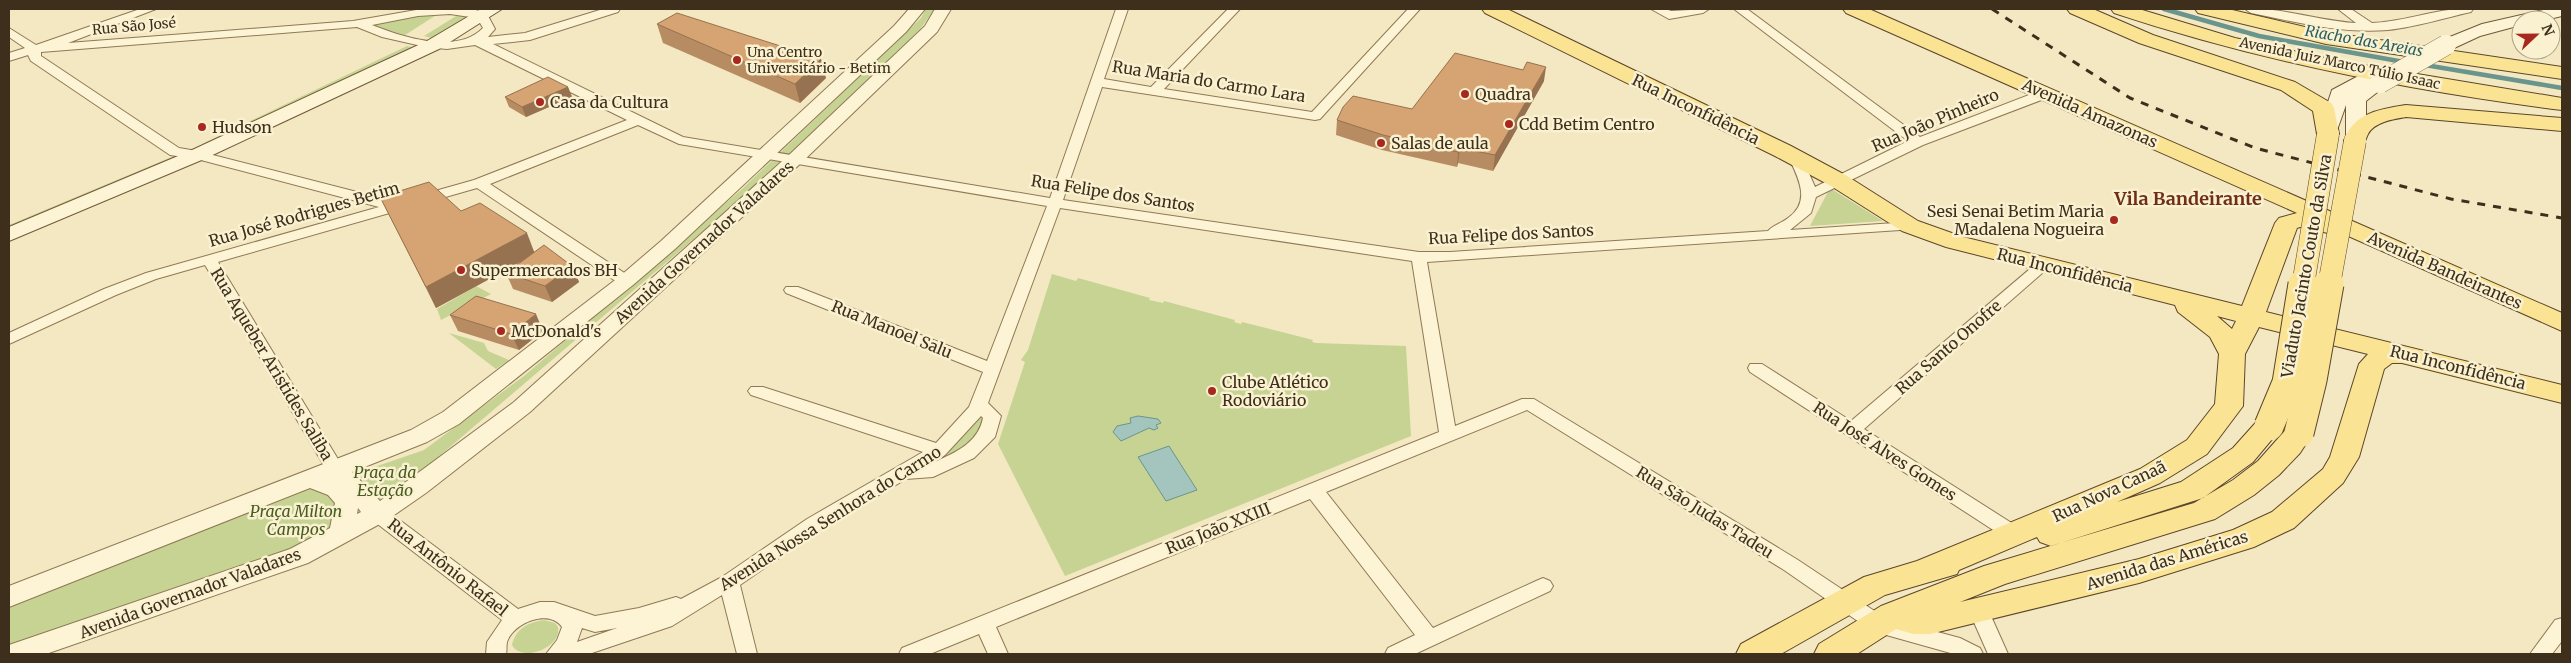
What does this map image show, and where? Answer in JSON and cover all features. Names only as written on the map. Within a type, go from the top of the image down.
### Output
[{"type":"main road","name":"Rua Inconfidência","points":[[1492,9],[1796,158],[1839,181],[1910,226],[1955,242],[2043,265],[2562,394]]},
{"type":"main road","name":"Avenida Amazonas","points":[[1853,9],[2327,217]]},
{"type":"main road","points":[[2077,9],[2146,39],[2288,86],[2323,108],[2328,132]]},
{"type":"main road","name":"Avenida Juiz Marco Túlio Isaac","points":[[2121,9],[2181,28],[2285,55],[2404,79],[2562,104]]},
{"type":"main road","points":[[2372,81],[2437,44],[2463,22],[2501,9]]},
{"type":"main road","points":[[9,222],[175,152],[475,10]]},
{"type":"main road","points":[[9,234],[197,155],[434,45],[475,10]]},
{"type":"main road","name":"Avenida Juiz Marco Túlio Isaac","points":[[2216,10],[2326,38],[2562,72]]},
{"type":"main road","points":[[2437,44],[2505,23],[2562,12]]},
{"type":"main road","name":"Viaduto Jacinto Couto da Silva","points":[[1928,570],[2192,490],[2243,455],[2269,426],[2287,383],[2328,132],[2335,114],[2339,94],[2372,81]]},
{"type":"main road","name":"Viaduto Jacinto Couto da Silva","points":[[1885,620],[1995,575],[2204,511],[2227,498],[2289,448],[2299,433],[2312,380],[2356,139],[2356,100],[2372,81]]},
{"type":"main road","points":[[2356,139],[2366,123],[2381,114],[2406,111],[2562,125]]},
{"type":"main road","name":"Avenida Bandeirantes","points":[[2327,217],[2562,323]]},
{"type":"main road","name":"Rua Nova Canaã","points":[[1928,570],[2150,476],[2197,447],[2229,406],[2232,354],[2252,317],[2287,223],[2300,220],[2377,239]]},
{"type":"main road","points":[[2175,298],[2221,332],[2232,354]]},
{"type":"main road","name":"Avenida das Américas","points":[[1885,620],[1930,622],[2139,571],[2243,539],[2283,520],[2333,476],[2344,457],[2372,364],[2386,355],[2404,354]]},
{"type":"main road","points":[[1753,654],[1875,586],[1928,570]]},
{"type":"main road","points":[[1830,654],[1885,620]]},
{"type":"street","points":[[9,57],[80,35],[150,9]]},
{"type":"street","points":[[362,9],[357,23],[374,31],[434,45],[456,45],[477,41],[526,37],[614,9]]},
{"type":"street","name":"Avenida Governador Valadares","points":[[9,597],[419,436],[451,418],[626,281],[676,239],[900,29],[917,9]]},
{"type":"street","name":"Avenida Governador Valadares","points":[[15,654],[300,556],[378,514],[418,487],[522,407],[795,159],[931,29],[943,9]]},
{"type":"street","name":"Avenida Nossa Senhora do Carmo","points":[[565,654],[665,620],[693,601],[729,582],[814,524],[939,451],[961,430],[979,405],[1055,202],[1122,9]]},
{"type":"street","points":[[1155,90],[1234,9]]},
{"type":"street","points":[[1316,116],[1414,9]]},
{"type":"street","points":[[1657,9],[1669,15],[1703,9]]},
{"type":"street","points":[[1740,9],[1918,142]]},
{"type":"street","points":[[2251,9],[2323,23],[2368,26],[2417,21],[2466,9]]},
{"type":"street","points":[[2344,9],[2368,26]]},
{"type":"street","points":[[475,10],[490,30],[486,36],[477,41]]},
{"type":"street","name":"Rua São José","points":[[34,49],[357,23],[425,12],[475,10]]},
{"type":"street","points":[[9,32],[34,49],[35,58],[175,152],[197,155],[396,206]]},
{"type":"street","name":"Rua Felipe dos Santos","points":[[477,41],[679,140],[1055,202],[1419,257],[1450,257],[1910,226]]},
{"type":"street","name":"Rua Maria do Carmo Lara","points":[[1097,82],[1316,116]]},
{"type":"street","name":"Rua João Pinheiro","points":[[1811,194],[1918,142],[2047,93]]},
{"type":"street","name":"Rua José Rodrigues Betim","points":[[9,338],[110,292],[151,276],[480,183],[639,120]]},
{"type":"street","points":[[1796,158],[1811,194]]},
{"type":"street","points":[[480,183],[626,281]]},
{"type":"street","name":"Rua Felipe dos Santos","points":[[1768,235],[1798,220],[1809,207],[1811,194]]},
{"type":"street","points":[[1419,257],[1448,435]]},
{"type":"street","name":"Rua Aqueber Aristides Saliba","points":[[209,259],[335,469]]},
{"type":"street","name":"Rua Santo Onofre","points":[[1852,430],[2043,265]]},
{"type":"street","name":"Rua Manoel Salu","points":[[792,290],[992,369]]},
{"type":"street","name":"Rua José Alves Gomes","points":[[1756,368],[2014,534]]},
{"type":"street","points":[[757,391],[939,451]]},
{"type":"street","name":"Rua João XXIII","points":[[908,654],[1528,403]]},
{"type":"street","name":"Rua São Judas Tadeu","points":[[1528,403],[1791,564],[1846,603],[1885,620]]},
{"type":"street","points":[[901,474],[933,470],[968,454],[989,433],[992,416],[979,405]]},
{"type":"street","points":[[335,469],[378,514]]},
{"type":"street","points":[[311,479],[337,489],[347,501],[341,534]]},
{"type":"street","points":[[1314,490],[1430,638]]},
{"type":"street","name":"Rua Antônio Rafael","points":[[378,514],[517,620]]},
{"type":"street","points":[[729,582],[747,654]]},
{"type":"street","points":[[1395,654],[1542,586]]},
{"type":"street","name":"Avenida Nossa Senhora do Carmo","points":[[517,620],[544,610],[595,624],[639,616],[693,601]]},
{"type":"street","points":[[1979,611],[1998,654]]},
{"type":"street","points":[[556,654],[571,635],[572,626],[564,614]]},
{"type":"street","points":[[496,654],[499,637],[517,620]]},
{"type":"street","points":[[1885,620],[1973,654]]},
{"type":"street","points":[[984,623],[998,654]]},
{"type":"street","points":[[2540,654],[2562,626]]},
{"type":"green space","name":"Praça da Estação","points":[[926,9],[935,9],[920,29],[756,186],[382,505],[357,473],[424,450],[524,376],[742,189],[921,18]]},
{"type":"green space","points":[[461,13],[474,15],[435,39],[424,36]]},
{"type":"green space","points":[[438,14],[405,35],[366,24]]},
{"type":"green space","points":[[407,46],[419,48],[211,146],[202,144]]},
{"type":"green space","points":[[174,156],[180,160],[9,233],[9,225]]},
{"type":"green space","points":[[1830,188],[1883,221],[1810,226]]},
{"type":"green space","name":"Clube Atlético Rodoviário","points":[[1052,274],[1076,281],[1078,278],[1150,298],[1149,300],[1163,303],[1164,301],[1235,320],[1234,322],[1241,324],[1242,322],[1313,340],[1312,342],[1316,343],[1406,346],[1411,436],[1065,576],[998,444],[1025,362],[1021,360],[1028,350]]},
{"type":"green space","points":[[476,286],[491,294],[441,320],[437,309]]},
{"type":"green space","points":[[449,333],[484,343],[488,351],[509,360],[496,369]]},
{"type":"green space","points":[[982,415],[985,431],[958,456],[932,463]]},
{"type":"green space","name":"Praça Milton Campos","points":[[310,481],[340,498],[330,535],[153,606],[9,654],[9,598]]},
{"type":"green space","points":[[544,620],[555,623],[558,627],[558,635],[548,647],[532,653],[524,653],[512,645],[516,635],[524,627],[533,622]]},
{"type":"water","points":[[1138,416],[1158,419],[1161,423],[1156,425],[1158,428],[1154,430],[1149,428],[1121,441],[1113,432],[1117,426],[1131,423],[1130,418]]},
{"type":"water","points":[[1169,446],[1197,490],[1166,501],[1138,457]]},
{"type":"building","points":[[677,13],[821,59],[795,84],[657,24]]},
{"type":"building","points":[[1455,53],[1523,70],[1527,62],[1546,67],[1495,155],[1460,148],[1458,152],[1383,135],[1337,120],[1343,107],[1353,96],[1412,109]]},
{"type":"building","points":[[548,77],[568,87],[522,107],[505,97]]},
{"type":"building","name":"Supermercados BH","points":[[429,182],[461,211],[480,203],[527,233],[426,287],[380,197]]},
{"type":"building","points":[[544,245],[572,266],[545,286],[506,273]]},
{"type":"building","points":[[476,296],[536,314],[511,334],[450,315]]},
{"type":"waterway","name":"Riacho das Areias","points":[[2164,9],[2259,36],[2404,62]]},
{"type":"waterway","name":"Riacho das Areias","points":[[2425,65],[2562,88]]},
{"type":"railway","points":[[1992,9],[2130,98],[2255,148],[2451,199],[2562,218]]},
{"type":"place","name":"Una Centro Universitário - Betim","points":[[737,60]]},
{"type":"place","name":"Quadra","points":[[1465,94]]},
{"type":"place","name":"Casa da Cultura","points":[[540,102]]},
{"type":"place","name":"Cdd Betim Centro","points":[[1509,124]]},
{"type":"place","name":"Hudson","points":[[202,127]]},
{"type":"place","name":"Salas de aula","points":[[1381,143]]},
{"type":"place","name":"Sesi Senai Betim Maria Madalena Nogueira","points":[[2114,220]]},
{"type":"place","name":"Supermercados BH","points":[[461,270]]},
{"type":"place","name":"McDonald's","points":[[501,331]]},
{"type":"place","name":"Clube Atlético Rodoviário","points":[[1212,391]]},
{"type":"district","name":"Vila Bandeirante","points":[[2188,199]]}]
